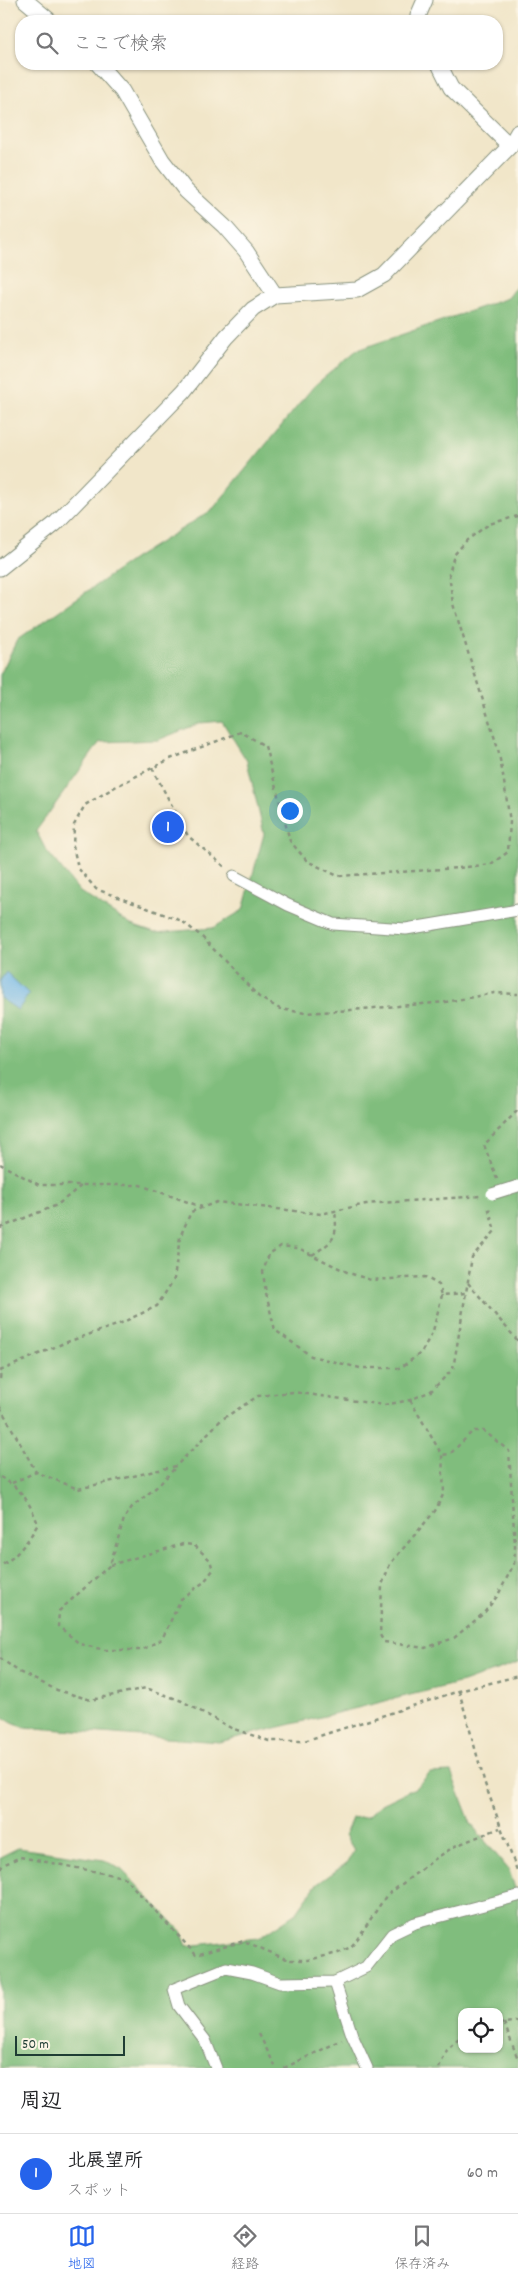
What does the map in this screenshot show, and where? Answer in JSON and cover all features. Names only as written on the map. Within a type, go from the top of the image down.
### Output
[{"type":"street","points":[[25,0],[43,15]]},
{"type":"street","points":[[418,15],[425,0]]},
{"type":"street","points":[[103,70],[122,91],[162,160],[186,191],[224,226],[246,251],[275,295]]},
{"type":"street","points":[[442,70],[451,88],[510,146]]},
{"type":"street","points":[[0,568],[55,524],[184,391],[226,337],[253,309],[275,295],[357,290],[384,275],[510,146],[518,132]]},
{"type":"street","points":[[234,876],[288,905],[333,924],[406,928],[518,910]]},
{"type":"street","points":[[488,1195],[518,1186]]},
{"type":"street","points":[[216,2068],[205,2040],[179,2006],[174,1989],[226,1968],[252,1973],[280,1984],[335,1982],[366,1967],[392,1934],[415,1923],[518,1896]]},
{"type":"street","points":[[335,1982],[352,2035],[367,2068]]},
{"type":"path","points":[[518,516],[489,524],[467,540],[454,555],[449,574],[453,604],[498,749],[509,812],[510,836],[508,852],[491,864],[338,876],[307,861],[290,842],[265,746],[241,732],[188,751],[152,768],[85,805],[74,825],[73,846],[78,868],[96,889],[182,921],[201,936],[258,997],[280,1009],[305,1013],[446,1002],[494,993],[518,994]]},
{"type":"path","points":[[152,768],[188,836],[234,876]]},
{"type":"path","points":[[500,1183],[495,1177],[484,1145],[518,1110]]},
{"type":"path","points":[[0,1164],[39,1185],[140,1185],[203,1207]]},
{"type":"path","points":[[0,1228],[57,1205],[83,1185]]},
{"type":"path","points":[[0,1379],[0,1371],[64,1343],[117,1325],[157,1306],[174,1279],[180,1237],[190,1212],[203,1207],[217,1202],[321,1214],[366,1204],[488,1195],[495,1231],[472,1257],[453,1369],[431,1391],[410,1400],[384,1405],[293,1392],[258,1396],[221,1420],[159,1485],[132,1507],[124,1519],[110,1565],[59,1611],[58,1626],[80,1644],[105,1650],[142,1650],[162,1639],[181,1599],[204,1582],[213,1570],[210,1560],[194,1545],[183,1544],[110,1565]]},
{"type":"path","points":[[312,1255],[332,1243],[337,1230],[336,1211]]},
{"type":"path","points":[[280,1246],[298,1248],[349,1273],[371,1280],[425,1277],[439,1285],[442,1295],[434,1330],[421,1353],[400,1368],[360,1368],[311,1356],[275,1330],[266,1294],[263,1272],[269,1254],[280,1246]]},
{"type":"path","points":[[468,1283],[518,1340]]},
{"type":"path","points":[[442,1295],[466,1293]]},
{"type":"path","points":[[410,1400],[442,1455],[444,1493],[435,1511],[390,1564],[382,1585],[380,1635],[384,1642],[425,1648],[454,1638],[484,1613],[498,1595],[514,1564],[515,1546],[509,1451],[484,1431],[473,1431],[450,1454],[442,1455]]},
{"type":"path","points":[[0,1407],[36,1472],[78,1490],[176,1466]]},
{"type":"path","points":[[12,1483],[36,1472]]},
{"type":"path","points":[[0,1477],[12,1483],[29,1501],[38,1524],[28,1541],[12,1559],[0,1566]]},
{"type":"path","points":[[0,1658],[19,1672],[57,1690],[91,1700],[146,1688],[182,1701],[232,1728],[269,1741],[304,1741],[459,1691],[518,1676]]},
{"type":"path","points":[[459,1691],[474,1751],[500,1828],[518,1873]]},
{"type":"path","points":[[0,1869],[20,1857],[124,1877],[196,1955],[244,1941],[288,1960],[308,1960],[338,1953],[351,1947],[386,1896],[448,1851],[500,1828]]},
{"type":"path","points":[[518,2021],[504,2024],[518,2059]]},
{"type":"path","points":[[259,2034],[276,2068]]},
{"type":"path","points":[[284,2068],[352,2035]]},
{"type":"path","points":[[439,2068],[447,2050],[458,2040]]},
{"type":"green space","points":[[518,285],[518,1662],[463,1682],[219,1742],[23,1727],[0,1716],[0,675],[17,640],[135,558],[212,510],[314,386],[357,350],[508,298]],"holes":[[[222,721],[247,761],[264,834],[243,910],[213,928],[155,933],[131,925],[80,892],[46,850],[36,831],[100,742],[158,740],[200,723]]]},
{"type":"green space","points":[[451,1772],[471,1824],[509,1870],[518,1897],[518,2068],[0,2068],[0,1857],[18,1848],[104,1860],[122,1870],[181,1931],[187,1946],[259,1938],[296,1913],[316,1885],[348,1862],[354,1850],[345,1835],[352,1818],[368,1816],[380,1805],[415,1788],[430,1773]]},
{"type":"water","points":[[6,972],[29,994],[18,1010],[0,998],[0,981]]},
{"type":"place","name":"北展望所","points":[[168,827]]}]
